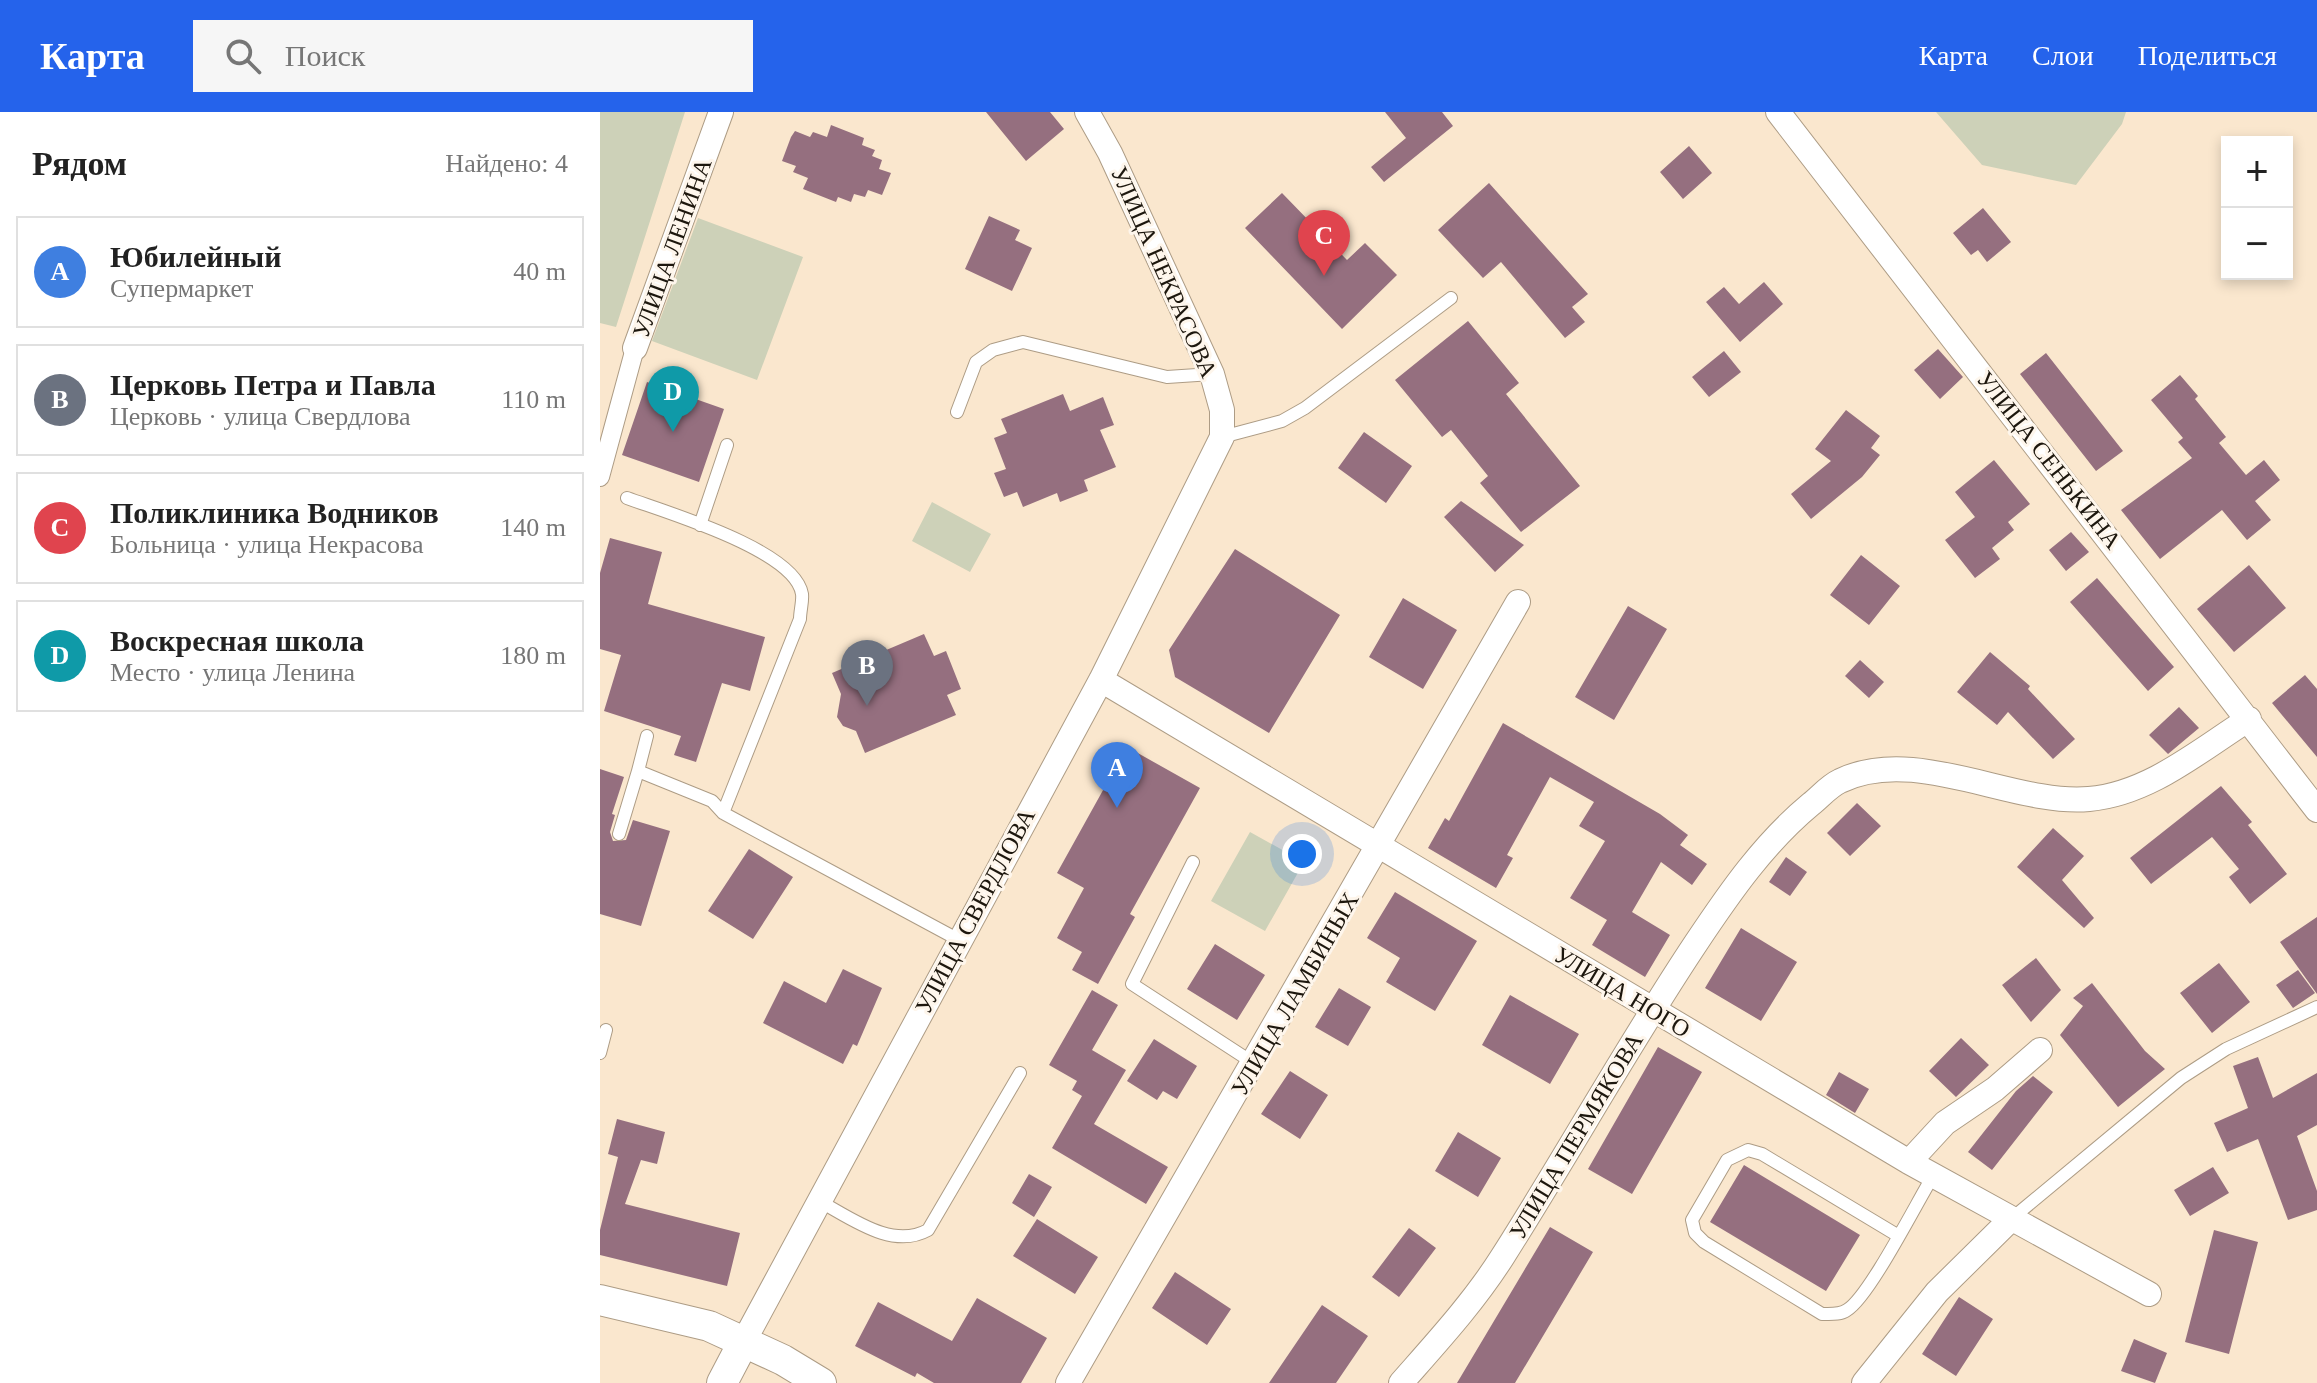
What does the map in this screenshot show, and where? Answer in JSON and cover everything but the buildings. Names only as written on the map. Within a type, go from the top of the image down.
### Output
[{"type":"street","name":"УЛИЦА ЛЕНИНА","points":[[600,477],[635,348],[721,112]]},
{"type":"street","name":"УЛИЦА НЕКРАСОВА","points":[[1087,112],[1123,179],[1212,374],[1222,410],[1222,437]]},
{"type":"street","name":"УЛИЦА СЕНЬКИНА","points":[[1778,112],[2317,810]]},
{"type":"street","name":"УЛИЦА СВЕРДЛОВА","points":[[722,1383],[1101,680],[1222,437]]},
{"type":"street","name":"УЛИЦА ЛАМБИНЫХ","points":[[1068,1383],[1255,1064],[1518,602]]},
{"type":"street","name":"УЛИЦА НОГО","points":[[1101,680],[1909,1162],[2149,1294]]},
{"type":"street","name":"УЛИЦА ПЕРМЯКОВА","points":[[1401,1383],[1489,1277],[1652,1010],[1740,877],[1771,841],[1838,781],[1869,772],[1908,772],[1965,778],[2067,801],[2092,799],[2142,786],[2249,719]]},
{"type":"street","points":[[1909,1162],[1945,1123],[1995,1089],[2040,1050]]},
{"type":"street","points":[[1864,1383],[1937,1292],[2010,1220]]},
{"type":"street","points":[[600,1300],[709,1326],[744,1341],[821,1383]]},
{"type":"lane","points":[[1222,437],[1270,426],[1305,408],[1451,298]]},
{"type":"lane","points":[[957,412],[976,362],[993,350],[1023,342],[1167,377],[1212,374]]},
{"type":"lane","points":[[700,525],[727,445]]},
{"type":"lane","points":[[627,498],[762,551],[785,568],[802,592],[800,619],[723,813]]},
{"type":"lane","points":[[619,834],[647,736]]},
{"type":"lane","points":[[638,771],[712,801],[723,813],[959,940]]},
{"type":"lane","points":[[1193,862],[1132,984],[1255,1064]]},
{"type":"lane","points":[[2010,1220],[2181,1078],[2226,1049],[2317,1007]]},
{"type":"lane","points":[[600,1053],[606,1030]]},
{"type":"lane","points":[[819,1201],[885,1234],[916,1237],[928,1230],[1020,1073]]},
{"type":"lane","points":[[1897,1235],[1762,1154],[1748,1150],[1727,1160],[1692,1220],[1695,1233],[1704,1242],[1822,1314],[1834,1315],[1857,1302],[1933,1176]]},
{"type":"green space","points":[[600,112],[685,112],[616,327],[600,323]]},
{"type":"green space","points":[[1936,112],[2126,112],[2122,124],[2076,185],[1982,165]]},
{"type":"green space","points":[[698,218],[803,257],[757,380],[652,341]]},
{"type":"green space","points":[[932,502],[991,534],[970,572],[912,541]]},
{"type":"green space","points":[[1250,832],[1304,862],[1265,931],[1211,901]]},
{"type":"place","name":"Поликлиника Водников","points":[[1324,276]]},
{"type":"place","name":"Воскресная школа","points":[[673,432]]},
{"type":"place","name":"Церковь Петра и Павла","points":[[867,706]]},
{"type":"place","name":"Юбилейный","points":[[1117,808]]}]
